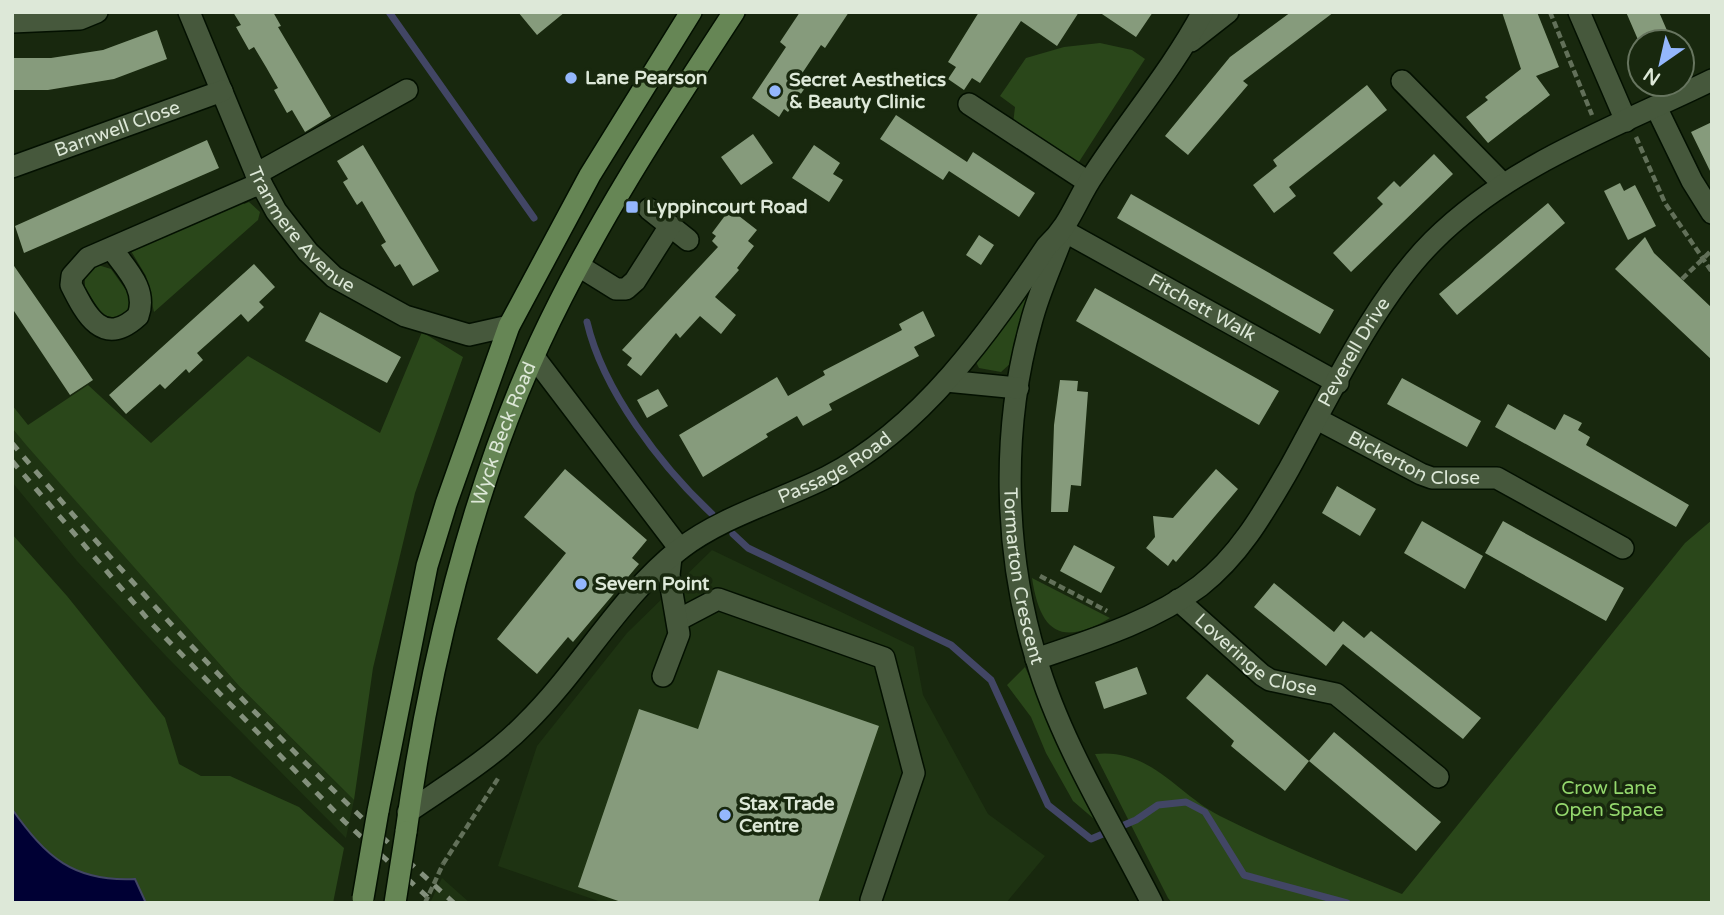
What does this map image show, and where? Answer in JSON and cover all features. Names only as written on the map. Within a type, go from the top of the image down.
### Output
[{"type":"main road","name":"Wyck Beck Road","points":[[362,901],[377,811],[427,566],[450,491],[509,326],[590,175],[691,12]]},
{"type":"main road","name":"Wyck Beck Road","points":[[395,903],[407,822],[446,620],[472,525],[534,357],[620,187],[734,12]]},
{"type":"street","points":[[12,22],[80,19],[97,12]]},
{"type":"street","name":"Tranmere Avenue","points":[[188,12],[259,179],[287,228],[334,277],[405,316],[449,330],[469,335],[509,326]]},
{"type":"street","name":"Passage Road","points":[[407,822],[526,723],[606,615],[635,595],[676,553],[720,525],[829,476],[904,424],[946,381],[1047,246],[1064,231],[1088,182],[1185,45],[1203,12]]},
{"type":"street","name":"Passage Road","points":[[1185,45],[1228,12]]},
{"type":"street","points":[[1579,12],[1627,120]]},
{"type":"street","name":"Peverell Drive","points":[[1036,659],[1132,624],[1178,600],[1216,570],[1255,528],[1382,304],[1432,242],[1503,184],[1712,80]]},
{"type":"street","points":[[1402,81],[1503,184]]},
{"type":"street","points":[[110,248],[259,179],[407,90]]},
{"type":"street","name":"Barnwell Close","points":[[12,167],[222,91]]},
{"type":"street","points":[[970,104],[1001,114],[1088,182]]},
{"type":"street","points":[[1656,107],[1692,181],[1712,213]]},
{"type":"street","points":[[649,209],[688,240]]},
{"type":"street","points":[[579,266],[617,289],[626,289],[635,281],[670,226]]},
{"type":"street","name":"Fitchett Walk","points":[[1064,231],[1338,383]]},
{"type":"street","name":"Tormarton Crescent","points":[[1064,231],[1031,322],[1018,388],[1010,468],[1014,563],[1036,659],[1072,749],[1152,903]]},
{"type":"street","points":[[534,357],[676,553],[669,575],[678,620],[678,634],[663,676]]},
{"type":"street","points":[[946,381],[1018,388]]},
{"type":"street","name":"Bickerton Close","points":[[1317,419],[1432,478],[1497,478],[1623,548]]},
{"type":"street","points":[[635,595],[650,598],[678,620]]},
{"type":"street","points":[[678,620],[718,599],[884,658],[914,773],[871,900]]},
{"type":"street","name":"Loveringe Close","points":[[1178,600],[1262,675],[1270,680],[1336,694],[1438,778]]},
{"type":"path","points":[[1550,12],[1600,134]]},
{"type":"path","points":[[1627,120],[1665,203],[1712,272]]},
{"type":"path","points":[[1682,279],[1712,250]]},
{"type":"path","points":[[1014,563],[1132,624]]},
{"type":"path","points":[[425,903],[443,864],[502,773]]},
{"type":"shaded area","points":[[12,428],[239,686],[354,800],[346,838],[167,657],[77,561],[12,482]]},
{"type":"shaded area","points":[[712,550],[914,647],[923,695],[988,814],[1045,856],[1006,903],[604,903],[498,866],[537,746],[627,633]]},
{"type":"shaded area","points":[[12,809],[37,841],[63,863],[94,876],[135,879],[146,903],[12,903]]},
{"type":"shaded area","points":[[442,878],[470,903],[430,903]]},
{"type":"green space","points":[[1100,43],[1132,50],[1145,59],[1077,165],[1013,124],[1015,107],[1000,96],[1026,58],[1064,47]]},
{"type":"green space","points":[[241,198],[244,204],[249,202],[260,212],[258,220],[154,312],[146,276],[131,251]]},
{"type":"green space","points":[[98,265],[111,269],[131,297],[128,311],[116,320],[102,316],[85,287],[85,275]]},
{"type":"green space","points":[[1027,291],[1030,291],[1012,362],[1001,372],[979,368],[975,360],[996,338]]},
{"type":"green space","points":[[422,332],[463,357],[415,493],[373,668],[354,800],[239,686],[27,446],[12,428],[12,405],[28,425],[88,385],[151,443],[248,356],[380,433]]},
{"type":"green space","name":"Crow Lane Open Space","points":[[1712,520],[1712,903],[1172,903],[1168,898],[1095,754],[1115,754],[1148,765],[1220,816],[1287,847],[1402,894],[1685,543]]},
{"type":"green space","points":[[12,534],[67,596],[165,718],[179,764],[201,776],[230,776],[299,807],[344,848],[333,903],[12,903]]},
{"type":"green space","points":[[1032,578],[1110,618],[1078,632],[1056,629],[1047,622],[1041,611]]},
{"type":"green space","points":[[1025,667],[1094,819],[1073,801],[1046,753],[1031,717],[1007,685]]},
{"type":"building","points":[[233,12],[273,12],[281,26],[278,27],[331,116],[305,132],[292,110],[287,113],[274,90],[278,88],[266,67],[254,47],[249,50],[236,27],[241,25]]},
{"type":"building","points":[[518,12],[565,12],[537,35]]},
{"type":"building","points":[[800,12],[849,12],[825,48],[821,45],[796,82],[805,88],[788,112],[784,109],[779,117],[752,98],[786,47],[780,42]]},
{"type":"building","points":[[979,12],[1079,12],[1057,46],[1021,21],[980,83],[972,78],[964,90],[948,79],[956,67],[948,62]]},
{"type":"building","points":[[1099,12],[1153,12],[1136,37]]},
{"type":"building","points":[[1291,12],[1334,12],[1243,81],[1248,85],[1188,155],[1165,136],[1230,57]]},
{"type":"building","points":[[1502,12],[1537,12],[1559,67],[1536,76],[1550,95],[1488,143],[1466,117],[1488,100],[1485,97],[1521,69]]},
{"type":"building","points":[[1626,12],[1659,12],[1666,28],[1633,28]]},
{"type":"building","points":[[157,30],[167,59],[114,79],[48,90],[12,90],[12,58],[51,58],[103,50]]},
{"type":"building","points":[[1367,85],[1387,110],[1289,187],[1296,196],[1274,213],[1253,185],[1277,166],[1273,160]]},
{"type":"building","points":[[896,115],[967,162],[973,152],[1035,193],[1019,217],[949,171],[943,180],[880,139]]},
{"type":"building","points":[[1712,122],[1712,175],[1691,132]]},
{"type":"building","points":[[753,134],[773,163],[741,185],[721,157]]},
{"type":"building","points":[[207,140],[219,168],[24,253],[15,226]]},
{"type":"building","points":[[363,145],[439,271],[413,286],[400,264],[395,267],[381,245],[386,242],[362,201],[357,205],[343,182],[348,179],[337,161]]},
{"type":"building","points":[[814,145],[840,163],[833,174],[843,180],[829,202],[792,178]]},
{"type":"building","points":[[1434,154],[1453,174],[1351,272],[1333,253],[1383,204],[1377,198],[1394,181],[1400,187]]},
{"type":"building","points":[[1620,183],[1624,191],[1635,185],[1656,226],[1628,240],[1604,191]]},
{"type":"building","points":[[1131,194],[1334,310],[1320,334],[1117,218]]},
{"type":"building","points":[[1548,203],[1565,223],[1457,315],[1439,294]]},
{"type":"building","points":[[730,209],[757,230],[748,241],[754,246],[737,268],[739,270],[715,297],[736,315],[721,334],[700,316],[680,338],[676,333],[641,376],[627,365],[632,358],[622,350],[718,247],[712,241],[716,236],[712,233]]},
{"type":"building","points":[[979,235],[994,245],[981,265],[966,255]]},
{"type":"building","points":[[1645,237],[1654,253],[1712,308],[1712,360],[1615,269]]},
{"type":"building","points":[[12,263],[93,380],[70,395],[12,308]]},
{"type":"building","points":[[254,264],[275,287],[259,302],[264,307],[248,322],[241,314],[197,353],[203,360],[189,373],[186,369],[165,389],[160,384],[126,414],[109,395]]},
{"type":"building","points":[[1095,288],[1279,391],[1259,425],[1076,321]]},
{"type":"building","points":[[923,311],[935,336],[914,347],[919,356],[829,404],[832,410],[803,426],[797,416],[703,477],[679,435],[777,377],[788,396],[825,375],[823,371],[902,330],[899,324]]},
{"type":"building","points":[[320,312],[401,357],[387,383],[305,341]]},
{"type":"building","points":[[1402,378],[1481,421],[1467,447],[1387,404]]},
{"type":"building","points":[[1060,380],[1078,381],[1077,391],[1088,392],[1081,486],[1071,485],[1068,512],[1051,512],[1054,425]]},
{"type":"building","points":[[658,389],[668,406],[647,418],[637,400]]},
{"type":"building","points":[[1508,404],[1555,430],[1564,414],[1582,423],[1578,430],[1590,437],[1586,445],[1689,505],[1676,527],[1495,427]]},
{"type":"building","name":"Severn Point","points":[[565,469],[647,540],[632,558],[639,564],[573,642],[568,637],[537,674],[497,639],[566,553],[524,517]]},
{"type":"building","points":[[1216,469],[1238,489],[1176,562],[1173,559],[1168,566],[1146,548],[1155,537],[1153,516],[1173,518]]},
{"type":"building","points":[[1337,486],[1376,509],[1360,536],[1322,513]]},
{"type":"building","points":[[1422,521],[1483,556],[1465,589],[1404,553]]},
{"type":"building","points":[[1503,521],[1624,588],[1606,621],[1485,553]]},
{"type":"building","points":[[1074,545],[1115,567],[1101,593],[1060,571]]},
{"type":"building","points":[[1274,583],[1334,632],[1343,621],[1364,638],[1371,631],[1481,718],[1463,739],[1343,644],[1326,666],[1254,607]]},
{"type":"building","points":[[1137,667],[1147,694],[1104,709],[1095,682]]},
{"type":"building","name":"Stax Trade Centre","points":[[718,670],[879,726],[818,903],[624,903],[578,887],[639,709],[698,729]]},
{"type":"building","points":[[1207,674],[1309,761],[1285,791],[1231,746],[1234,741],[1186,698]]},
{"type":"building","points":[[1334,732],[1441,822],[1416,851],[1309,761]]},
{"type":"waterway","points":[[389,12],[534,218]]},
{"type":"waterway","points":[[587,322],[606,374],[636,426],[673,473],[712,514]]},
{"type":"waterway","points":[[733,534],[748,548],[951,645],[991,680],[1048,805],[1091,839],[1136,820],[1158,805],[1186,802],[1205,812],[1244,875],[1347,903]]},
{"type":"railway","points":[[12,443],[116,564],[225,681],[337,794],[454,903]]},
{"type":"railway","points":[[12,461],[152,624],[345,822],[434,903]]},
{"type":"place","name":"Lane Pearson","points":[[571,78]]},
{"type":"place","name":"Secret Aesthetics & Beauty Clinic","points":[[775,91]]},
{"type":"place","name":"Lyppincourt Road","points":[[632,207]]},
{"type":"place","name":"Severn Point","points":[[581,584]]},
{"type":"place","name":"Stax Trade Centre","points":[[725,815]]}]
